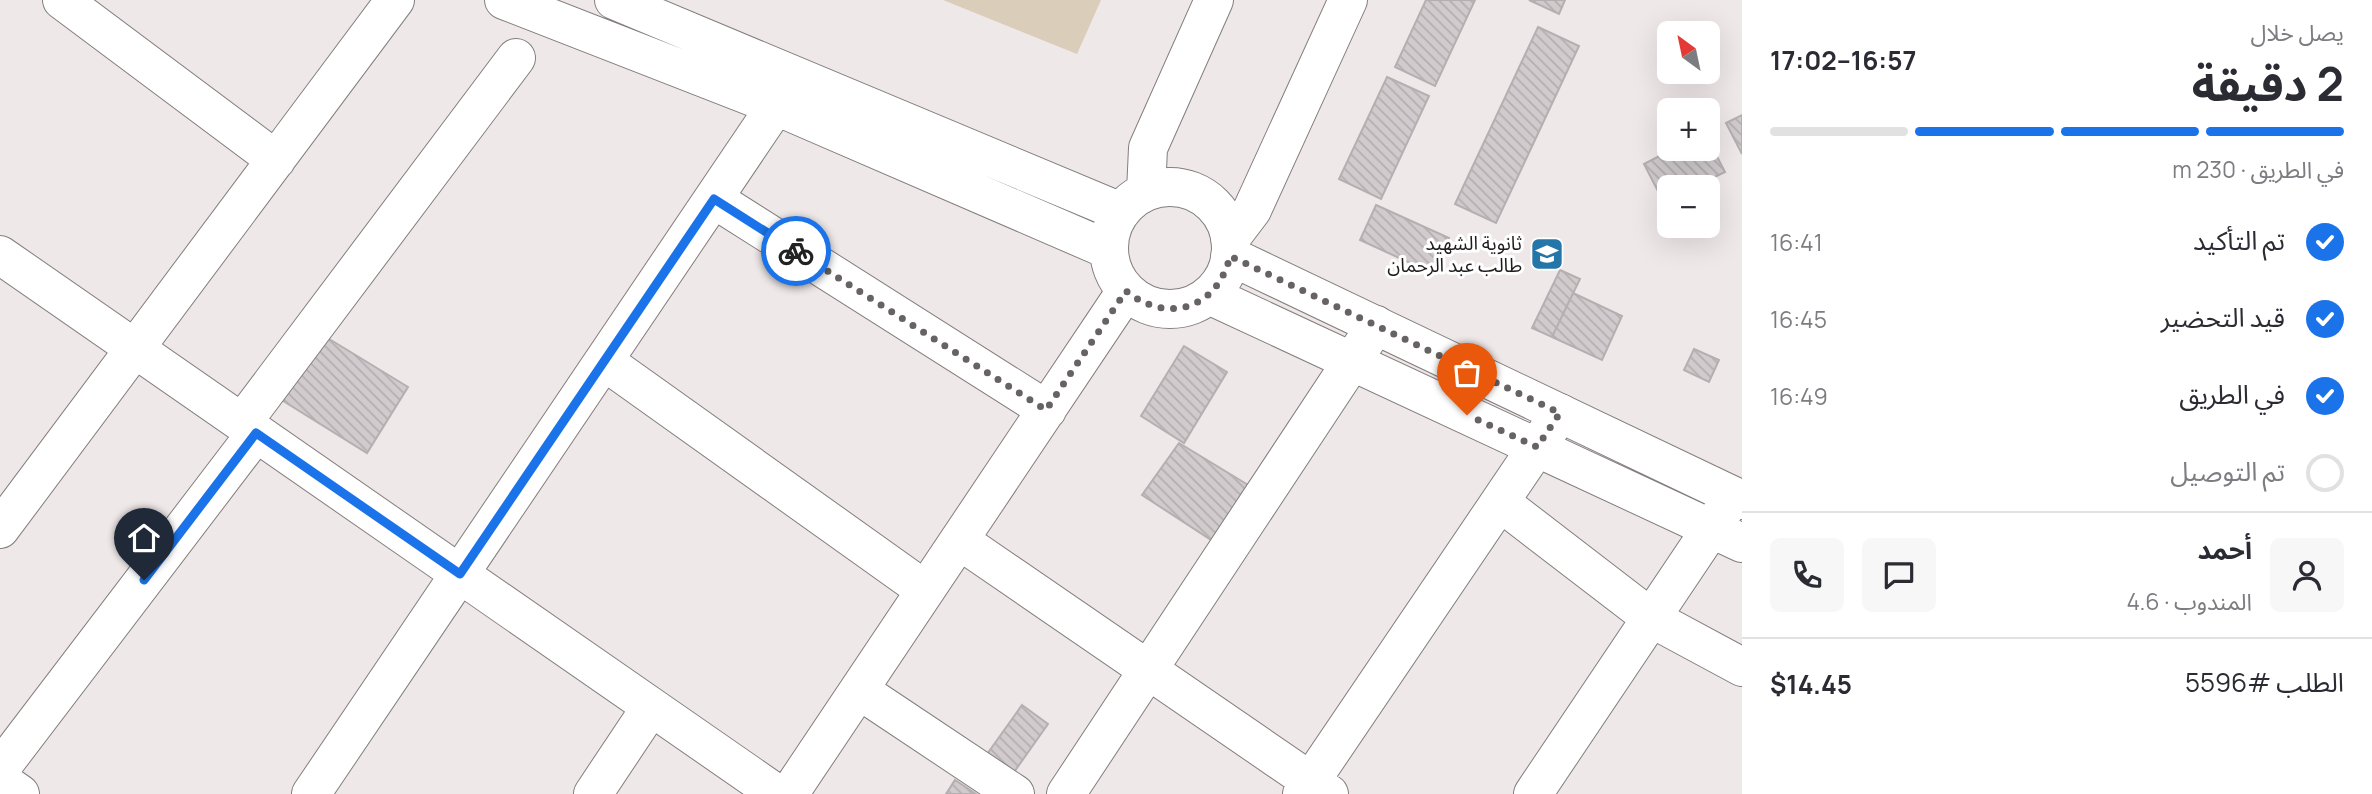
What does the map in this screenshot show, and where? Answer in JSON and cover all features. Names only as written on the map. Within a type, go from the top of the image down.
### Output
[{"type":"street","points":[[62,0],[276,160]]},
{"type":"street","points":[[0,529],[395,0]]},
{"type":"street","points":[[504,0],[1134,202],[1178,188],[1207,199],[1222,217],[1230,247],[1227,271],[1209,295],[1182,308],[1167,309],[1145,304],[1126,291],[1111,265],[1110,236],[1134,202],[1148,148],[1214,0]]},
{"type":"street","points":[[614,0],[786,91],[1109,250]]},
{"type":"street","points":[[1230,247],[1252,210],[1348,0]]},
{"type":"street","points":[[0,769],[516,58]]},
{"type":"street","points":[[311,794],[786,91]]},
{"type":"street","points":[[714,199],[1046,410]]},
{"type":"street","points":[[1230,247],[1376,325],[1738,498],[1727,536],[1651,618],[1533,794]]},
{"type":"street","points":[[0,255],[777,794]]},
{"type":"street","points":[[789,794],[1126,291]]},
{"type":"street","points":[[1209,295],[1727,536]]},
{"type":"street","points":[[1066,794],[1376,325]]},
{"type":"street","points":[[604,361],[925,590]]},
{"type":"street","points":[[959,540],[1148,670],[1314,790],[1560,413]]},
{"type":"street","points":[[1500,502],[1651,618],[1742,667]]},
{"type":"street","points":[[859,690],[1015,794]]},
{"type":"street","points":[[593,794],[651,707]]},
{"type":"street","points":[[0,780],[20,794]]},
{"type":"shaded area","points":[[943,0],[1101,0],[1077,54]]},
{"type":"building","points":[[1426,0],[1475,0],[1435,86],[1395,67]]},
{"type":"building","points":[[1529,0],[1565,0],[1559,14]]},
{"type":"building","points":[[1538,27],[1579,46],[1496,223],[1455,204]]},
{"type":"building","points":[[1387,77],[1429,96],[1381,199],[1339,179]]},
{"type":"building","points":[[1742,115],[1742,154],[1726,123]]},
{"type":"building","points":[[1657,157],[1657,161],[1719,161],[1725,172],[1719,175],[1657,175],[1657,189],[1644,164]]},
{"type":"building","points":[[1376,205],[1449,238],[1432,273],[1360,240]]},
{"type":"building","points":[[1560,270],[1580,279],[1552,337],[1532,328]]},
{"type":"building","points":[[1573,293],[1622,316],[1602,360],[1552,337]]},
{"type":"building","points":[[321,334],[408,387],[367,453],[280,399]]},
{"type":"building","points":[[1184,346],[1227,372],[1184,443],[1141,416]]},
{"type":"building","points":[[1694,349],[1719,360],[1709,382],[1684,370]]},
{"type":"building","points":[[1179,443],[1258,491],[1222,547],[1142,495]]},
{"type":"building","points":[[1022,705],[1048,724],[1012,775],[985,757]]},
{"type":"building","points":[[955,780],[976,794],[946,794]]},
{"type":"way so far","points":[[796,251],[1046,410],[1126,291],[1152,307],[1182,308],[1209,295],[1227,271],[1230,256],[1560,413],[1537,447],[1467,415]]},
{"type":"place","name":"ثانوية الشهيد طالب عبد الرحمان","points":[[1547,254]]},
{"type":"route","points":[[144,580],[256,433],[460,574],[714,199],[796,251]]}]
